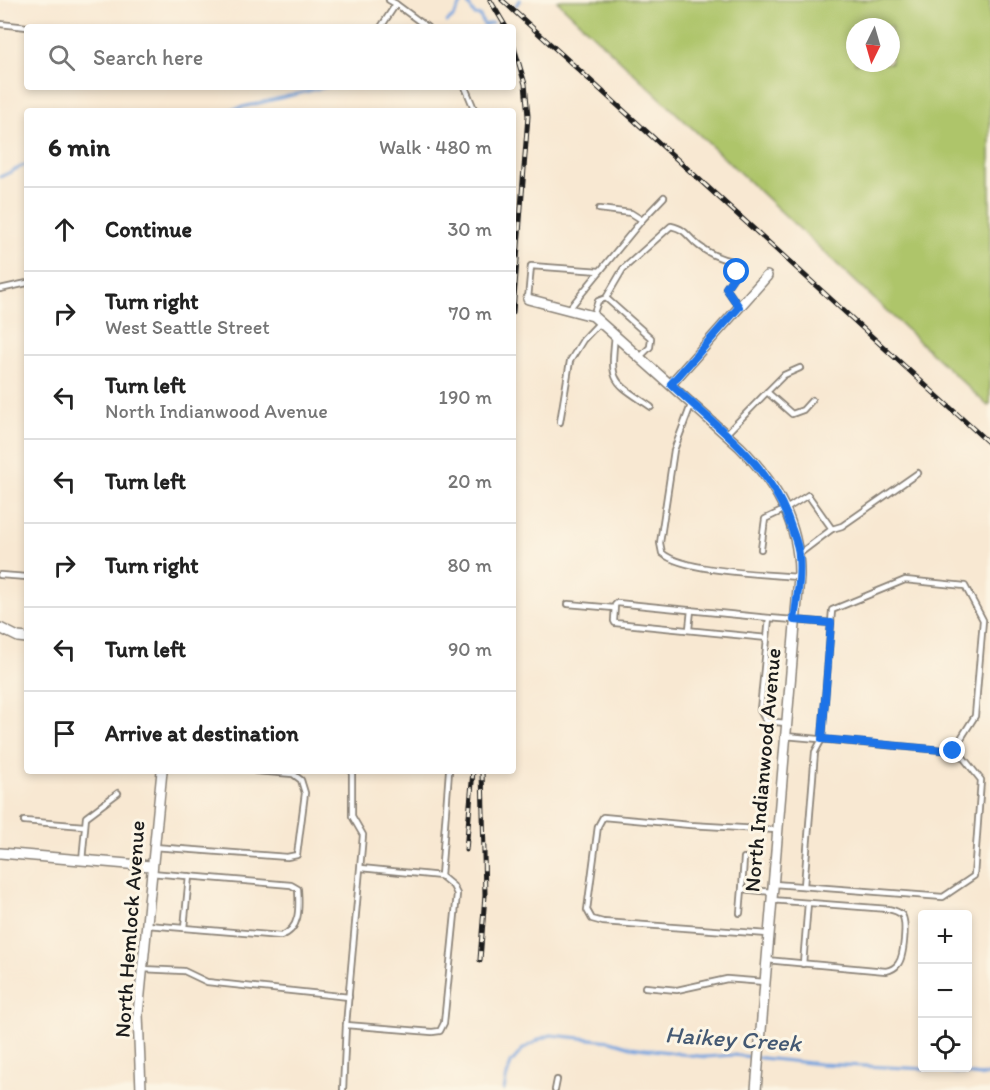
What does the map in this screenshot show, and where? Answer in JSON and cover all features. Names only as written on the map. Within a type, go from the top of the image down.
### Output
[{"type":"street","points":[[671,384],[767,276]]},
{"type":"street","name":"North Indianwood Avenue","points":[[528,299],[569,309],[596,319],[726,434],[758,465],[774,486],[786,509],[800,554],[756,1090]]},
{"type":"street","points":[[0,628],[24,638]]},
{"type":"street","name":"North Hemlock Avenue","points":[[141,1090],[138,1014],[162,774]]},
{"type":"street","points":[[0,853],[151,870]]},
{"type":"lane","points":[[389,0],[423,24]]},
{"type":"lane","points":[[383,24],[396,4]]},
{"type":"lane","points":[[0,24],[24,27]]},
{"type":"lane","points":[[466,90],[474,108]]},
{"type":"lane","points":[[569,309],[642,220],[664,197]]},
{"type":"lane","points":[[599,209],[632,213],[642,220]]},
{"type":"lane","points":[[560,422],[570,361],[596,319],[598,301],[606,298],[623,269],[671,226],[683,229],[697,245],[718,257],[731,261],[737,272],[726,288],[739,307]]},
{"type":"lane","points":[[528,299],[531,266],[600,271]]},
{"type":"lane","points":[[0,289],[24,284]]},
{"type":"lane","points":[[606,298],[651,338],[650,347],[640,357]]},
{"type":"lane","points":[[615,334],[612,365],[614,378],[621,387],[651,407]]},
{"type":"lane","points":[[726,434],[784,375],[800,368]]},
{"type":"lane","points":[[767,392],[792,414],[803,410],[812,400]]},
{"type":"lane","points":[[692,404],[674,450],[660,543],[662,553],[668,559],[692,566],[799,577]]},
{"type":"lane","points":[[800,554],[832,529],[842,526],[918,473]]},
{"type":"lane","points":[[761,549],[765,519],[808,495],[832,529]]},
{"type":"lane","points":[[0,575],[24,577]]},
{"type":"lane","points":[[804,886],[815,752],[822,739],[831,610],[905,579],[965,586],[983,620],[975,716],[953,751]]},
{"type":"lane","points":[[767,638],[615,623],[614,608],[617,603],[831,623]]},
{"type":"lane","points":[[568,604],[614,608]]},
{"type":"lane","points":[[689,629],[692,610]]},
{"type":"lane","points":[[769,618],[760,710],[766,721],[786,723]]},
{"type":"lane","points":[[772,892],[804,886],[943,897],[974,876],[981,780],[962,756],[953,751],[784,736]]},
{"type":"lane","points":[[154,848],[287,857],[297,855],[305,793],[301,780],[293,774]]},
{"type":"lane","points":[[343,1090],[348,997],[363,835],[352,816],[352,774]]},
{"type":"lane","points":[[441,876],[449,774]]},
{"type":"lane","points":[[82,861],[86,817],[118,793]]},
{"type":"lane","points":[[768,934],[603,922],[592,919],[587,910],[598,826],[603,817],[777,830]]},
{"type":"lane","points":[[24,821],[84,826]]},
{"type":"lane","points":[[740,913],[744,858]]},
{"type":"lane","points":[[346,1025],[432,1032],[440,1030],[444,1023],[457,894],[453,886],[441,876],[361,868]]},
{"type":"lane","points":[[146,925],[281,936],[289,933],[296,925],[299,906],[298,889],[291,885],[189,876],[151,870]]},
{"type":"lane","points":[[184,928],[189,876]]},
{"type":"lane","points":[[742,889],[772,892],[808,903],[888,909],[898,912],[905,923],[902,958],[898,965],[886,971],[766,960]]},
{"type":"lane","points":[[803,964],[808,903]]},
{"type":"lane","points":[[142,969],[184,971],[207,982],[348,997]]},
{"type":"lane","points":[[645,987],[677,990],[727,978],[765,982]]},
{"type":"lane","points":[[555,1090],[556,1080]]},
{"type":"green space","points":[[990,0],[990,404],[988,406],[557,1]]},
{"type":"waterway","name":"Haikey Creek","points":[[516,5],[520,0]]},
{"type":"waterway","name":"Haikey Creek","points":[[447,22],[463,1],[466,1],[475,15],[480,16],[484,24]]},
{"type":"waterway","name":"Haikey Creek","points":[[488,24],[492,23]]},
{"type":"waterway","name":"Haikey Creek","points":[[238,108],[314,90]]},
{"type":"waterway","name":"Haikey Creek","points":[[0,177],[24,165]]},
{"type":"waterway","name":"Haikey Creek","points":[[504,1090],[511,1063],[523,1049],[551,1035],[611,1041],[631,1047],[705,1057],[733,1055],[820,1064],[929,1069],[981,1076],[990,1074]]},
{"type":"railway","points":[[490,0],[504,24]]},
{"type":"railway","points":[[502,0],[990,444]]},
{"type":"railway","points":[[516,54],[525,84],[528,116],[516,273]]},
{"type":"railway","points":[[466,850],[473,774]]},
{"type":"railway","points":[[480,960],[485,895],[482,774]]},
{"type":"route","points":[[737,272],[726,288],[739,307],[671,384],[758,465],[774,486],[786,509],[800,554],[794,620],[831,623],[822,739],[953,751]]}]
